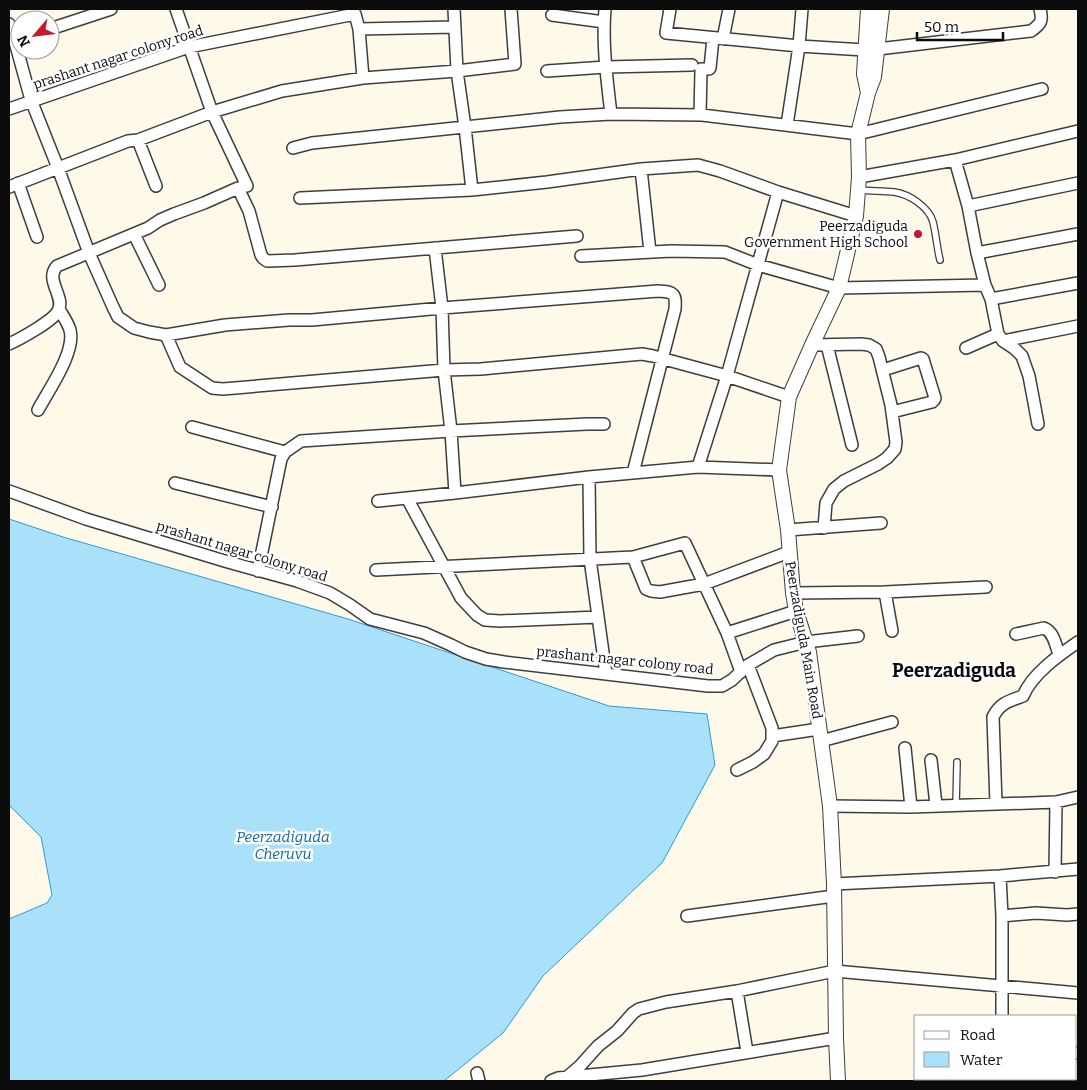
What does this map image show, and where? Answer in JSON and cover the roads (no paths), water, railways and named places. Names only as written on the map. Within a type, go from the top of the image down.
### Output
[{"type":"street","points":[[60,26],[111,9]]},
{"type":"street","points":[[9,344],[52,318],[59,309],[60,304],[53,274],[57,266],[148,228],[174,214],[247,186],[212,112],[176,9]]},
{"type":"street","points":[[454,9],[457,71],[472,190]]},
{"type":"street","points":[[37,237],[14,185],[128,141],[138,140],[212,112],[282,91],[364,78],[457,71],[515,64],[511,9]]},
{"type":"street","points":[[605,9],[606,68],[611,114]]},
{"type":"street","points":[[670,9],[666,33],[799,46],[872,49],[1031,31],[1040,23],[1042,18],[1040,9]]},
{"type":"street","points":[[700,115],[700,71],[710,68],[718,38],[729,9]]},
{"type":"street","points":[[787,125],[799,46],[802,9]]},
{"type":"street","name":"Peerzadiguda Main Road","points":[[838,1081],[834,890],[830,806],[808,652],[796,611],[793,593],[788,530],[779,470],[789,397],[839,288],[856,216],[858,134],[874,77],[868,9]]},
{"type":"street","name":"Peerzadiguda Main Road","points":[[872,49],[882,9]]},
{"type":"street","name":"prashant nagar colony road","points":[[9,109],[189,47],[354,14],[359,29]]},
{"type":"street","points":[[552,15],[604,22]]},
{"type":"street","points":[[364,78],[359,29],[455,27]]},
{"type":"street","points":[[20,60],[31,100],[90,253],[118,318],[134,328],[166,335],[225,325],[312,320],[658,291],[674,294],[676,298],[675,310],[633,473]]},
{"type":"street","points":[[547,71],[692,65]]},
{"type":"street","points":[[293,148],[312,144],[465,127],[560,117],[611,114],[700,115],[858,134],[1042,89]]},
{"type":"street","points":[[858,183],[1078,130]]},
{"type":"street","points":[[138,140],[156,186]]},
{"type":"street","points":[[955,160],[968,206],[985,285],[991,299],[1000,338],[1016,349],[1022,356],[1026,366],[1038,424]]},
{"type":"street","points":[[300,198],[472,190],[641,169],[698,165],[856,216]]},
{"type":"street","points":[[641,169],[650,252]]},
{"type":"street","points":[[968,206],[1078,183]]},
{"type":"street","points":[[238,188],[249,212],[261,254],[267,260],[295,260],[577,236]]},
{"type":"street","points":[[698,467],[727,376],[778,192]]},
{"type":"street","points":[[134,234],[159,286]]},
{"type":"street","points":[[977,253],[1078,234]]},
{"type":"street","points":[[435,248],[442,308],[444,370],[451,431],[455,493]]},
{"type":"street","points":[[580,256],[671,251],[725,252],[758,265],[839,288],[985,285]]},
{"type":"street","points":[[991,299],[1078,283]]},
{"type":"street","points":[[38,410],[68,354],[72,340],[70,329],[59,309]]},
{"type":"street","points":[[966,348],[1000,338],[1078,326]]},
{"type":"street","points":[[166,335],[180,367],[212,388],[223,389],[444,370],[481,369],[642,354],[727,376],[789,397]]},
{"type":"street","points":[[812,345],[869,345],[876,349],[892,412],[896,442],[895,449],[887,458],[844,481],[834,489],[826,503],[824,528]]},
{"type":"street","points":[[827,345],[852,445]]},
{"type":"street","points":[[882,370],[923,359],[935,398],[932,402],[892,412]]},
{"type":"street","points":[[258,571],[281,459],[285,452],[301,442],[451,431],[604,424]]},
{"type":"street","points":[[192,427],[285,452]]},
{"type":"street","points":[[378,501],[588,477],[698,467],[779,470]]},
{"type":"street","points":[[588,477],[590,558],[606,674]]},
{"type":"street","points":[[175,483],[272,506]]},
{"type":"street","name":"prashant nagar colony road","points":[[9,491],[86,519],[297,581],[330,594],[370,619],[424,634],[486,659],[722,686],[774,650],[806,642],[858,636]]},
{"type":"street","points":[[407,498],[461,598],[477,615],[485,620],[598,617]]},
{"type":"street","points":[[788,530],[881,523]]},
{"type":"street","points":[[376,570],[633,557],[685,543],[772,728],[772,740],[764,754],[736,770]]},
{"type":"street","points":[[633,557],[646,588],[651,591],[660,592],[704,584],[789,552]]},
{"type":"street","points":[[793,593],[885,592],[986,587]]},
{"type":"street","points":[[885,592],[892,631]]},
{"type":"street","points":[[727,633],[796,611]]},
{"type":"street","points":[[1016,634],[1044,628],[1048,629],[1051,632],[1059,655]]},
{"type":"street","points":[[996,804],[993,717],[996,710],[1004,703],[1023,696],[1031,681],[1059,655],[1078,642]]},
{"type":"street","points":[[772,736],[820,735],[892,722]]},
{"type":"street","points":[[905,748],[911,807]]},
{"type":"street","points":[[931,760],[936,806]]},
{"type":"street","points":[[830,806],[956,806],[1056,802],[1078,797]]},
{"type":"street","points":[[1055,872],[1056,802]]},
{"type":"street","points":[[688,916],[834,890],[1078,869]]},
{"type":"street","points":[[1000,876],[1002,1015]]},
{"type":"street","points":[[1002,916],[1036,913],[1078,914]]},
{"type":"street","points":[[566,1078],[639,1009],[666,1002],[737,991],[835,971],[1078,992]]},
{"type":"street","points":[[737,991],[747,1052]]},
{"type":"street","points":[[551,1081],[558,1078],[642,1070],[836,1038]]},
{"type":"lane","points":[[858,183],[896,192],[920,204],[929,212],[933,220],[940,260]]},
{"type":"lane","points":[[956,806],[958,762]]},
{"type":"water","name":"Peerzadiguda Cheruvu","points":[[9,519],[63,537],[348,619],[609,706],[707,714],[715,765],[662,863],[543,976],[503,1033],[444,1081],[9,1081],[9,919],[47,903],[52,895],[41,837],[9,805]]},
{"type":"place","name":"Peerzadiguda Government High School","points":[[918,234]]},
{"type":"district","name":"Peerzadiguda","points":[[954,670]]}]
